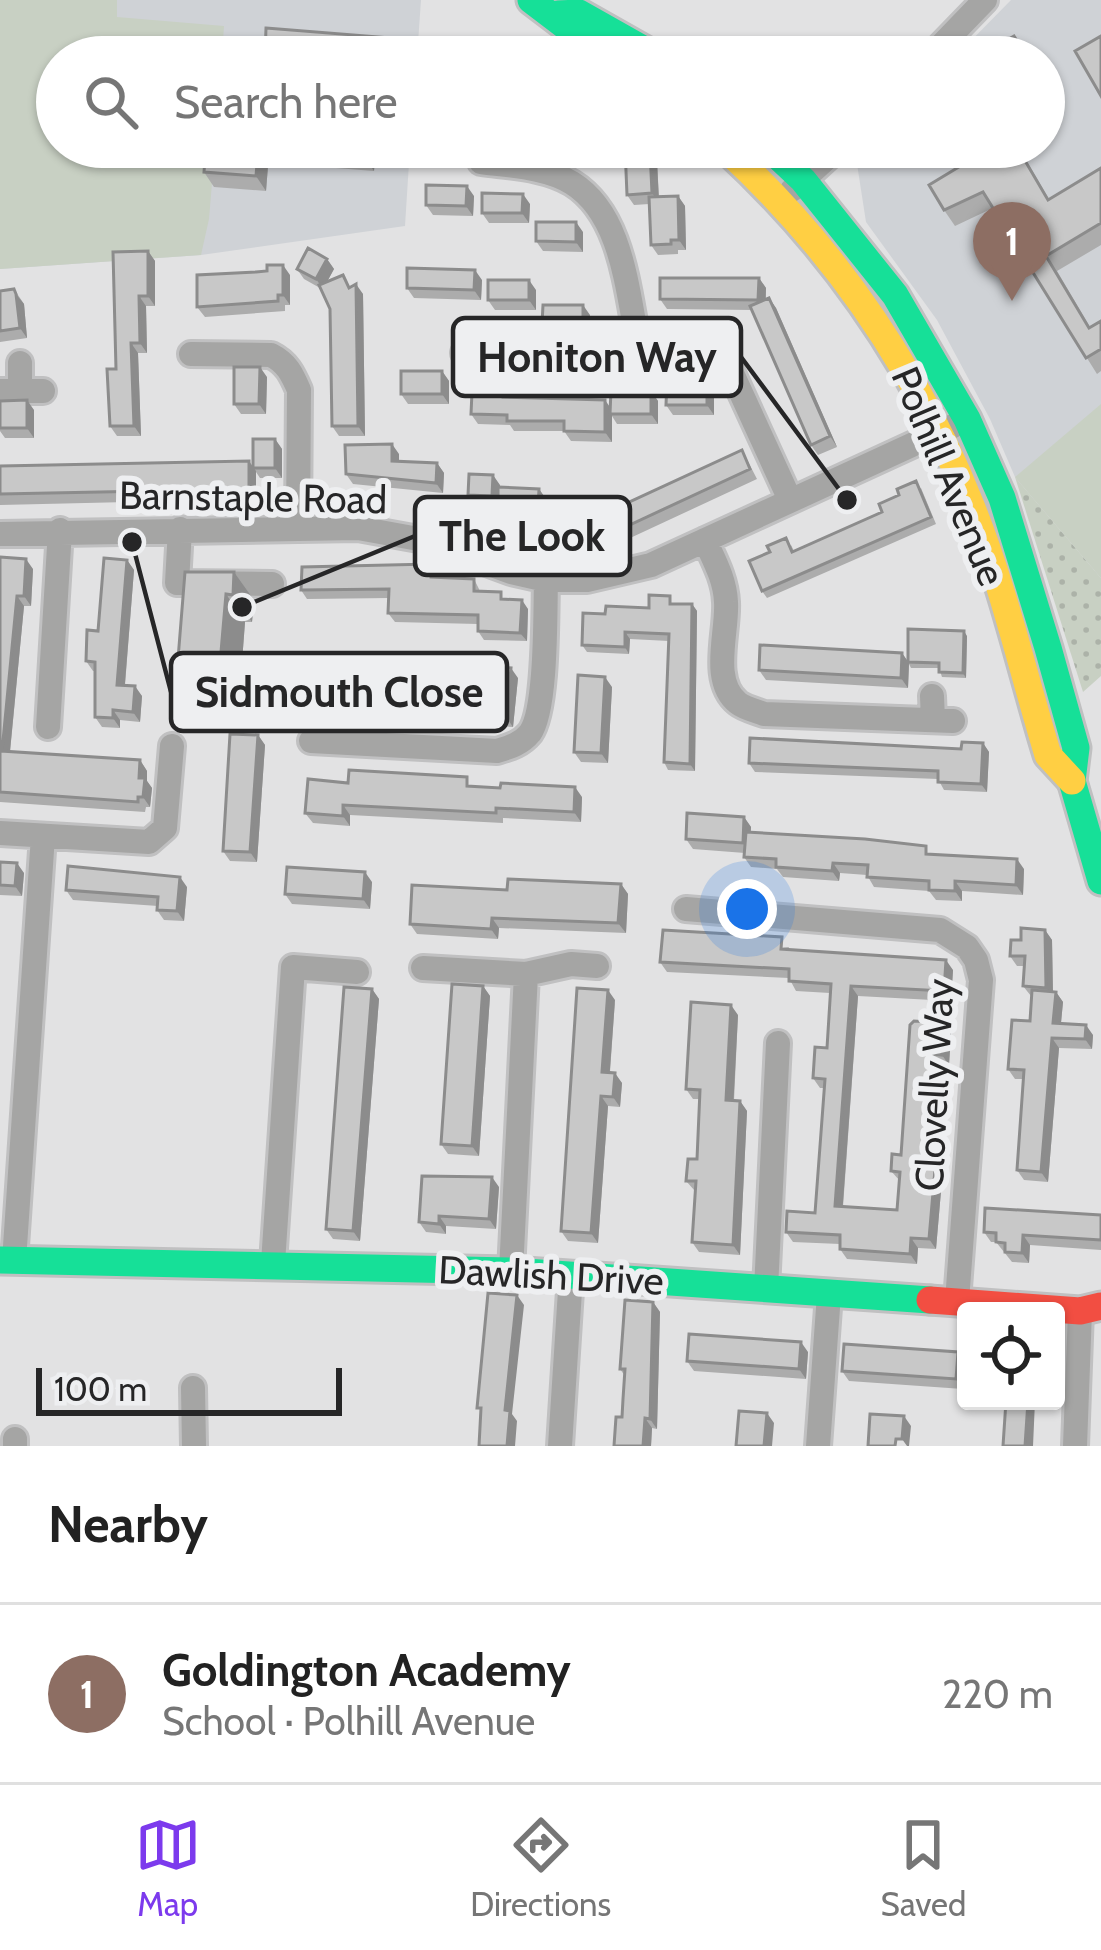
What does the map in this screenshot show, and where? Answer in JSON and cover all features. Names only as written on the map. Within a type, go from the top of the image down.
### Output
[{"type":"street","points":[[531,0],[558,14],[577,36]]},
{"type":"street","points":[[951,36],[986,0]]},
{"type":"street","points":[[558,14],[579,13],[620,36]]},
{"type":"street","points":[[524,168],[571,182],[594,202],[613,232],[640,352]]},
{"type":"street","name":"Polhill Avenue","points":[[747,168],[813,232],[870,309],[939,433],[973,511],[1048,755],[1072,781]]},
{"type":"street","name":"Polhill Avenue","points":[[790,168],[895,295],[968,419],[1002,498],[1048,647],[1076,748],[1072,781],[1101,881]]},
{"type":"street","points":[[782,200],[817,168]]},
{"type":"street","points":[[464,352],[546,377],[577,378],[660,344],[683,342],[731,371],[790,500]]},
{"type":"street","points":[[191,354],[271,356],[292,373],[299,390],[298,529]]},
{"type":"street","points":[[20,363],[21,391]]},
{"type":"street","name":"Barnstaple Road","points":[[0,534],[180,529],[389,531],[547,580],[587,580],[651,565],[968,419]]},
{"type":"street","points":[[180,529],[177,584],[272,584]]},
{"type":"street","points":[[48,727],[60,530]]},
{"type":"street","points":[[705,540],[722,577],[726,603],[722,668],[738,704],[764,714],[940,712]]},
{"type":"street","points":[[311,741],[497,751],[518,745],[533,730],[539,706],[547,580]]},
{"type":"street","points":[[0,833],[149,842],[165,828],[172,746]]},
{"type":"street","points":[[7,1260],[43,836]]},
{"type":"street","name":"Clovelly Way","points":[[686,909],[918,926],[956,937],[976,960],[981,980],[957,1301]]},
{"type":"street","points":[[423,968],[526,974],[571,964],[597,966]]},
{"type":"street","points":[[273,1263],[293,968],[357,972]]},
{"type":"street","points":[[511,1271],[526,974]]},
{"type":"street","points":[[766,1289],[778,1043]]},
{"type":"street","name":"Dawlish Drive","points":[[7,1260],[511,1271],[1090,1309]]},
{"type":"street","points":[[560,1446],[571,1275]]},
{"type":"street","points":[[818,1446],[829,1294]]},
{"type":"street","points":[[1075,1446],[1090,1309]]},
{"type":"street","points":[[193,1388],[194,1446]]},
{"type":"shaded area","points":[[0,0],[421,0],[418,36],[36,36],[36,168],[409,168],[405,226],[201,255],[0,269]]},
{"type":"shaded area","points":[[0,0],[117,0],[117,17],[224,26],[223,36],[36,36],[36,168],[213,168],[201,255],[0,269]]},
{"type":"shaded area","points":[[1011,0],[1101,0],[1101,578],[1015,477],[937,320],[866,222],[858,168],[1065,168],[1065,36],[976,36]]},
{"type":"shaded area","points":[[1101,404],[1101,578],[1015,477]]},
{"type":"shaded area","points":[[1015,477],[1101,578],[1101,676],[1083,692]]},
{"type":"building","points":[[266,28],[367,36],[266,36]]},
{"type":"building","points":[[1101,36],[1101,96],[1075,51]]},
{"type":"building","points":[[204,168],[257,168],[256,176],[204,172]]},
{"type":"building","points":[[626,168],[651,168],[652,193],[627,195]]},
{"type":"building","points":[[957,168],[1029,168],[1048,200],[1101,168],[1101,223],[1046,256],[1089,328],[1101,321],[1101,349],[1086,358],[983,192],[944,210],[929,185]]},
{"type":"building","points":[[426,185],[467,186],[466,206],[426,205]]},
{"type":"building","points":[[482,193],[523,194],[522,213],[482,213]]},
{"type":"building","points":[[678,196],[679,240],[651,245],[649,197]]},
{"type":"building","points":[[536,222],[576,222],[576,242],[536,241]]},
{"type":"building","points":[[308,248],[327,259],[316,279],[297,269]]},
{"type":"building","points":[[148,251],[148,296],[139,296],[140,343],[131,343],[134,426],[110,426],[107,369],[116,369],[113,252]]},
{"type":"building","points":[[267,265],[283,265],[283,295],[278,295],[278,301],[197,307],[197,275],[267,271]]},
{"type":"building","points":[[407,268],[475,270],[474,290],[407,288]]},
{"type":"building","points":[[343,275],[349,288],[356,284],[358,426],[332,426],[330,309],[319,285]]},
{"type":"building","points":[[660,278],[759,278],[758,300],[660,299]]},
{"type":"building","points":[[488,280],[529,280],[529,300],[488,300]]},
{"type":"building","points":[[14,289],[20,328],[0,331],[0,291]]},
{"type":"building","points":[[769,298],[830,436],[811,445],[750,306]]},
{"type":"building","points":[[543,305],[583,305],[583,325],[542,324]]},
{"type":"building","points":[[234,367],[260,367],[259,404],[234,404]]},
{"type":"building","points":[[401,371],[442,371],[442,394],[401,394]]},
{"type":"building","points":[[667,381],[707,382],[707,405],[666,405]]},
{"type":"building","points":[[611,390],[651,391],[651,414],[610,414]]},
{"type":"building","points":[[472,392],[605,400],[605,432],[564,431],[564,421],[507,421],[507,415],[471,414]]},
{"type":"building","points":[[27,400],[27,428],[0,428],[0,401]]},
{"type":"building","points":[[253,439],[275,439],[275,468],[253,468]]},
{"type":"building","points":[[392,444],[392,461],[437,463],[436,483],[346,474],[345,445]]},
{"type":"building","points":[[742,450],[750,469],[621,529],[612,510]]},
{"type":"building","points":[[249,461],[249,489],[0,494],[0,466]]},
{"type":"building","points":[[469,474],[493,475],[492,496],[468,495]]},
{"type":"building","points":[[916,481],[931,517],[762,591],[749,561],[770,552],[767,546],[786,538],[792,552],[882,512],[879,504]]},
{"type":"building","points":[[498,487],[539,489],[538,509],[498,508]]},
{"type":"building","points":[[0,557],[26,559],[24,596],[17,596],[2,751],[140,760],[139,778],[145,778],[138,802],[0,792]]},
{"type":"building","points":[[104,558],[127,560],[117,685],[135,686],[133,712],[113,710],[113,718],[95,717],[95,662],[86,661],[87,630],[98,631]]},
{"type":"building","points":[[431,564],[431,577],[474,579],[474,591],[501,592],[501,599],[522,600],[520,633],[478,631],[478,615],[388,613],[389,589],[301,590],[302,567]]},
{"type":"building","points":[[185,572],[234,572],[233,595],[226,594],[218,687],[176,684]]},
{"type":"building","points":[[649,595],[670,596],[670,604],[692,604],[690,764],[664,762],[669,634],[625,632],[625,647],[582,645],[583,613],[605,614],[606,606],[649,608]]},
{"type":"building","points":[[908,629],[964,631],[963,673],[939,672],[939,663],[908,662]]},
{"type":"building","points":[[760,645],[902,653],[901,678],[759,670]]},
{"type":"building","points":[[472,666],[511,668],[506,717],[469,715]]},
{"type":"building","points":[[578,675],[605,677],[601,753],[574,752]]},
{"type":"building","points":[[230,734],[258,735],[250,852],[223,851]]},
{"type":"building","points":[[750,738],[961,749],[962,742],[983,743],[981,784],[938,782],[938,771],[749,763]]},
{"type":"building","points":[[349,770],[467,777],[467,786],[575,787],[574,812],[343,805],[343,816],[305,813],[308,779],[348,783]]},
{"type":"building","points":[[687,813],[744,817],[743,843],[686,839]]},
{"type":"building","points":[[746,832],[865,839],[926,846],[926,854],[1017,859],[1016,885],[955,881],[955,891],[929,890],[929,881],[867,877],[868,865],[833,863],[832,871],[776,867],[776,859],[744,857]]},
{"type":"building","points":[[0,862],[17,863],[15,886],[0,885]]},
{"type":"building","points":[[68,866],[180,877],[177,911],[157,910],[158,897],[66,890]]},
{"type":"building","points":[[287,867],[365,872],[363,899],[285,894]]},
{"type":"building","points":[[508,879],[621,884],[618,923],[492,918],[491,929],[410,924],[412,885],[507,890]]},
{"type":"building","points":[[1021,928],[1045,930],[1046,988],[1023,986],[1025,956],[1010,956],[1011,940],[1021,940]]},
{"type":"building","points":[[663,930],[782,937],[781,949],[946,960],[944,991],[851,986],[835,1206],[897,1210],[900,1172],[891,1171],[892,1154],[901,1155],[910,1025],[914,1021],[944,1023],[942,1055],[932,1054],[929,1092],[925,1157],[936,1158],[929,1239],[911,1238],[910,1254],[840,1249],[840,1235],[786,1232],[787,1211],[815,1213],[825,1079],[813,1078],[815,1047],[827,1048],[831,984],[789,981],[789,969],[660,962]]},
{"type":"building","points":[[452,984],[483,986],[472,1146],[441,1144]]},
{"type":"building","points":[[344,987],[372,989],[353,1231],[326,1229]]},
{"type":"building","points":[[577,988],[608,990],[602,1072],[615,1073],[613,1097],[601,1096],[591,1233],[561,1231]]},
{"type":"building","points":[[1032,990],[1056,992],[1053,1023],[1086,1025],[1085,1039],[1052,1038],[1041,1172],[1017,1170],[1024,1070],[1008,1069],[1012,1020],[1030,1021]]},
{"type":"building","points":[[691,1002],[731,1005],[726,1100],[740,1101],[733,1245],[692,1242],[696,1181],[686,1181],[688,1159],[697,1159],[700,1090],[686,1089]]},
{"type":"building","points":[[422,1176],[492,1177],[489,1219],[439,1216],[439,1224],[419,1222]]},
{"type":"building","points":[[985,1208],[1101,1215],[1101,1240],[1023,1235],[1022,1253],[1005,1252],[1005,1243],[996,1242],[996,1233],[984,1232]]},
{"type":"building","points":[[488,1293],[517,1295],[505,1410],[510,1411],[507,1446],[479,1446],[481,1408],[477,1408]]},
{"type":"building","points":[[625,1300],[653,1302],[650,1419],[645,1418],[643,1446],[614,1446],[616,1417],[622,1417]]},
{"type":"building","points":[[689,1334],[801,1342],[799,1369],[687,1361]]},
{"type":"building","points":[[844,1344],[957,1352],[956,1379],[842,1371]]},
{"type":"building","points":[[1005,1410],[1027,1410],[1025,1446],[1003,1446]]},
{"type":"building","points":[[739,1411],[767,1413],[764,1446],[736,1446]]},
{"type":"building","points":[[870,1414],[904,1416],[902,1439],[896,1439],[895,1446],[868,1446]]},
{"type":"traffic: fast","points":[[531,0],[578,36]]},
{"type":"traffic: fast","points":[[558,14],[579,13],[620,36]]},
{"type":"traffic: fast","points":[[790,168],[895,295],[967,419],[1002,498],[1076,748],[1072,781],[1101,881]]},
{"type":"traffic: fast","points":[[0,1260],[511,1271],[930,1300]]},
{"type":"traffic: slow","points":[[746,168],[837,269],[926,407],[983,538],[1048,755],[1072,781]]},
{"type":"traffic: jam","points":[[930,1300],[1080,1311],[1101,1306]]},
{"type":"place","name":"Goldington Academy","points":[[1012,301]]},
{"type":"place","name":"Honiton Way","points":[[847,500]]},
{"type":"place","name":"Sidmouth Close","points":[[132,542]]},
{"type":"place","name":"The Look","points":[[242,607]]}]
